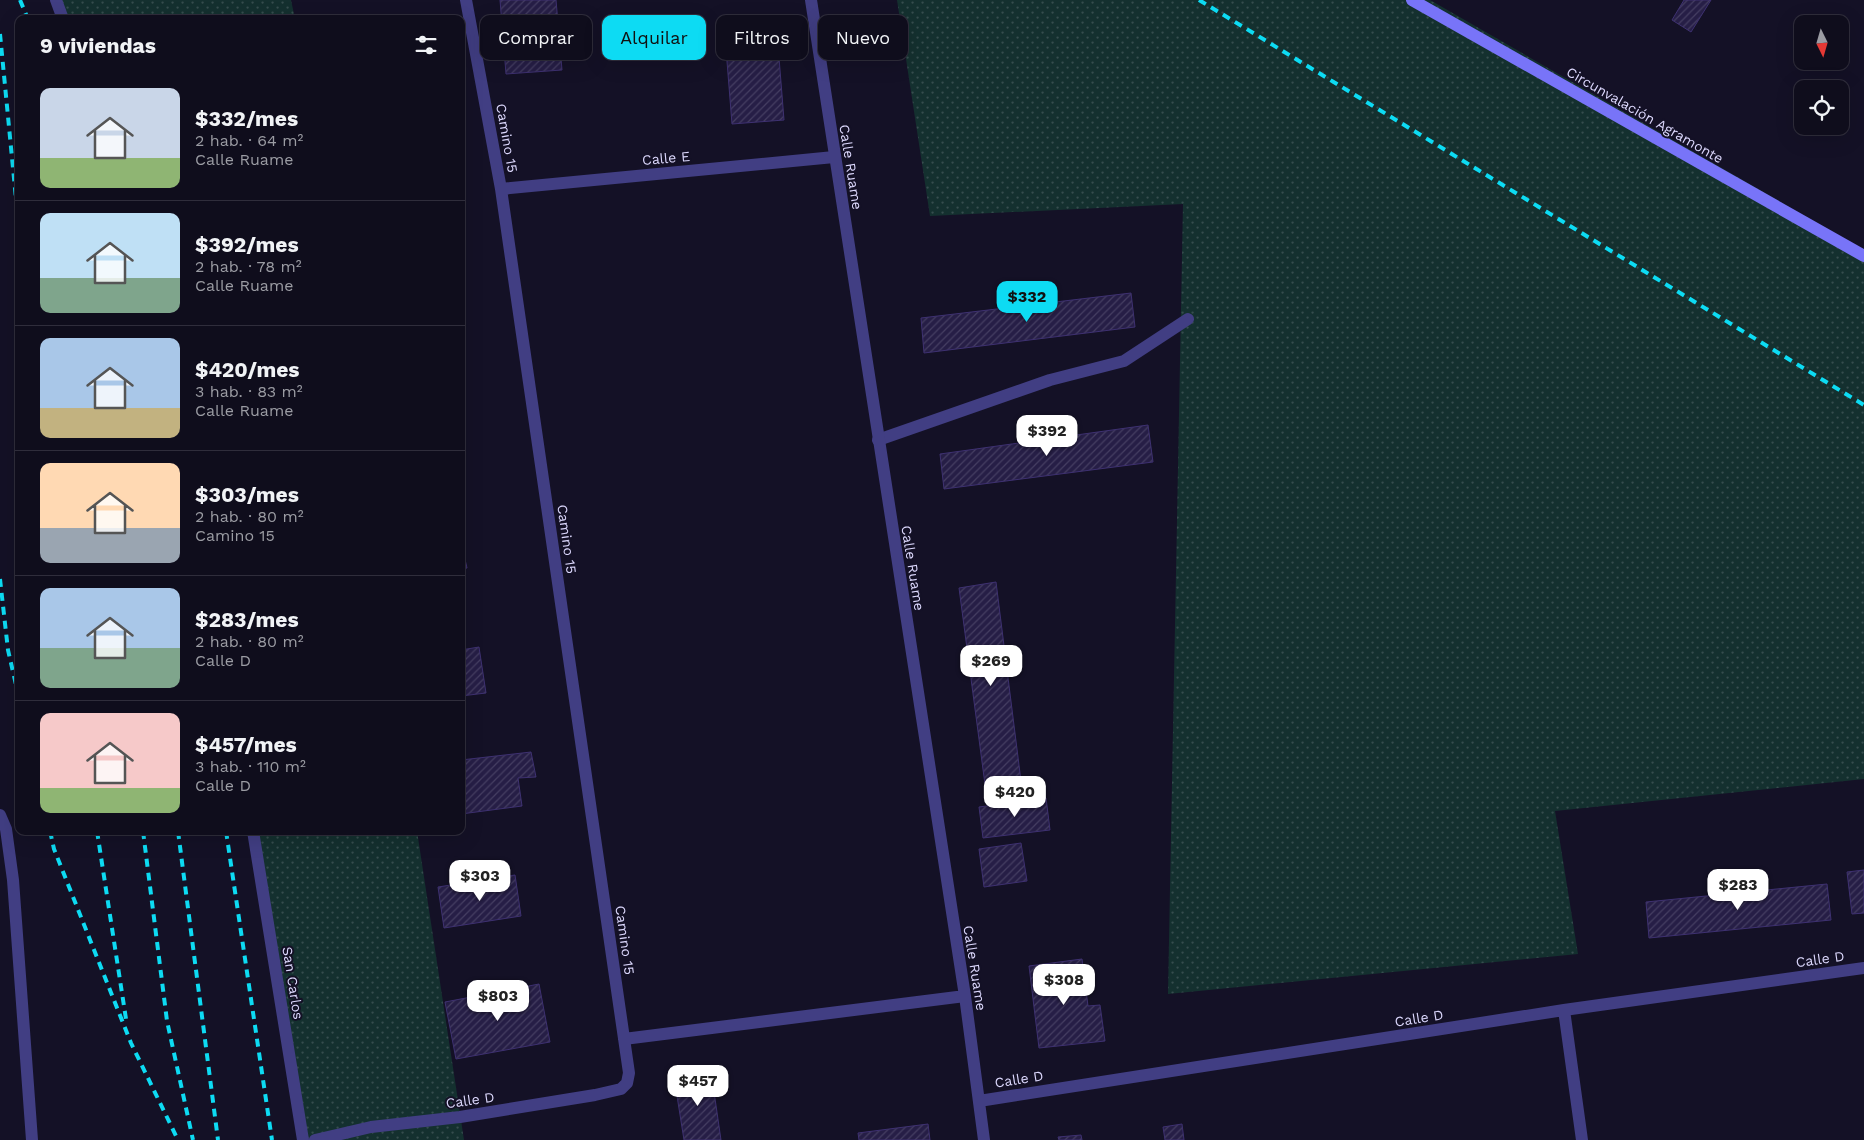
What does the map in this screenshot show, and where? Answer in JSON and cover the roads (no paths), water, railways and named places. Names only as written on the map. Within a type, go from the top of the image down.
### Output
[{"type":"main road","name":"Circunvalación Agramonte","points":[[1412,0],[1864,256]]},
{"type":"street","points":[[56,0],[62,15]]},
{"type":"street","name":"Camino 15","points":[[466,0],[501,189],[629,1073],[627,1083]]},
{"type":"street","name":"Calle Ruame","points":[[811,0],[964,996],[984,1140]]},
{"type":"street","name":"Calle E","points":[[501,189],[834,157]]},
{"type":"street","points":[[878,440],[1050,380],[1124,361],[1188,319]]},
{"type":"street","points":[[0,815],[6,829],[13,880],[32,1140]]},
{"type":"street","name":"San Carlos","points":[[254,835],[302,1140]]},
{"type":"street","name":"Calle D","points":[[979,1101],[1564,1010],[1864,968]]},
{"type":"street","points":[[624,1039],[964,996]]},
{"type":"street","points":[[1564,1010],[1582,1140]]},
{"type":"street","name":"Calle D","points":[[315,1140],[371,1127],[460,1117],[596,1095],[621,1088],[627,1083]]},
{"type":"railway","points":[[20,0],[26,15]]},
{"type":"railway","points":[[1199,0],[1864,405]]},
{"type":"railway","points":[[0,34],[15,189]]},
{"type":"railway","points":[[0,579],[8,650],[15,681]]},
{"type":"railway","points":[[51,835],[54,849],[131,1043],[178,1140]]},
{"type":"railway","points":[[98,835],[126,1019]]},
{"type":"railway","points":[[144,835],[167,1021],[193,1140]]},
{"type":"railway","points":[[179,835],[218,1140]]},
{"type":"railway","points":[[227,835],[272,1140]]}]
